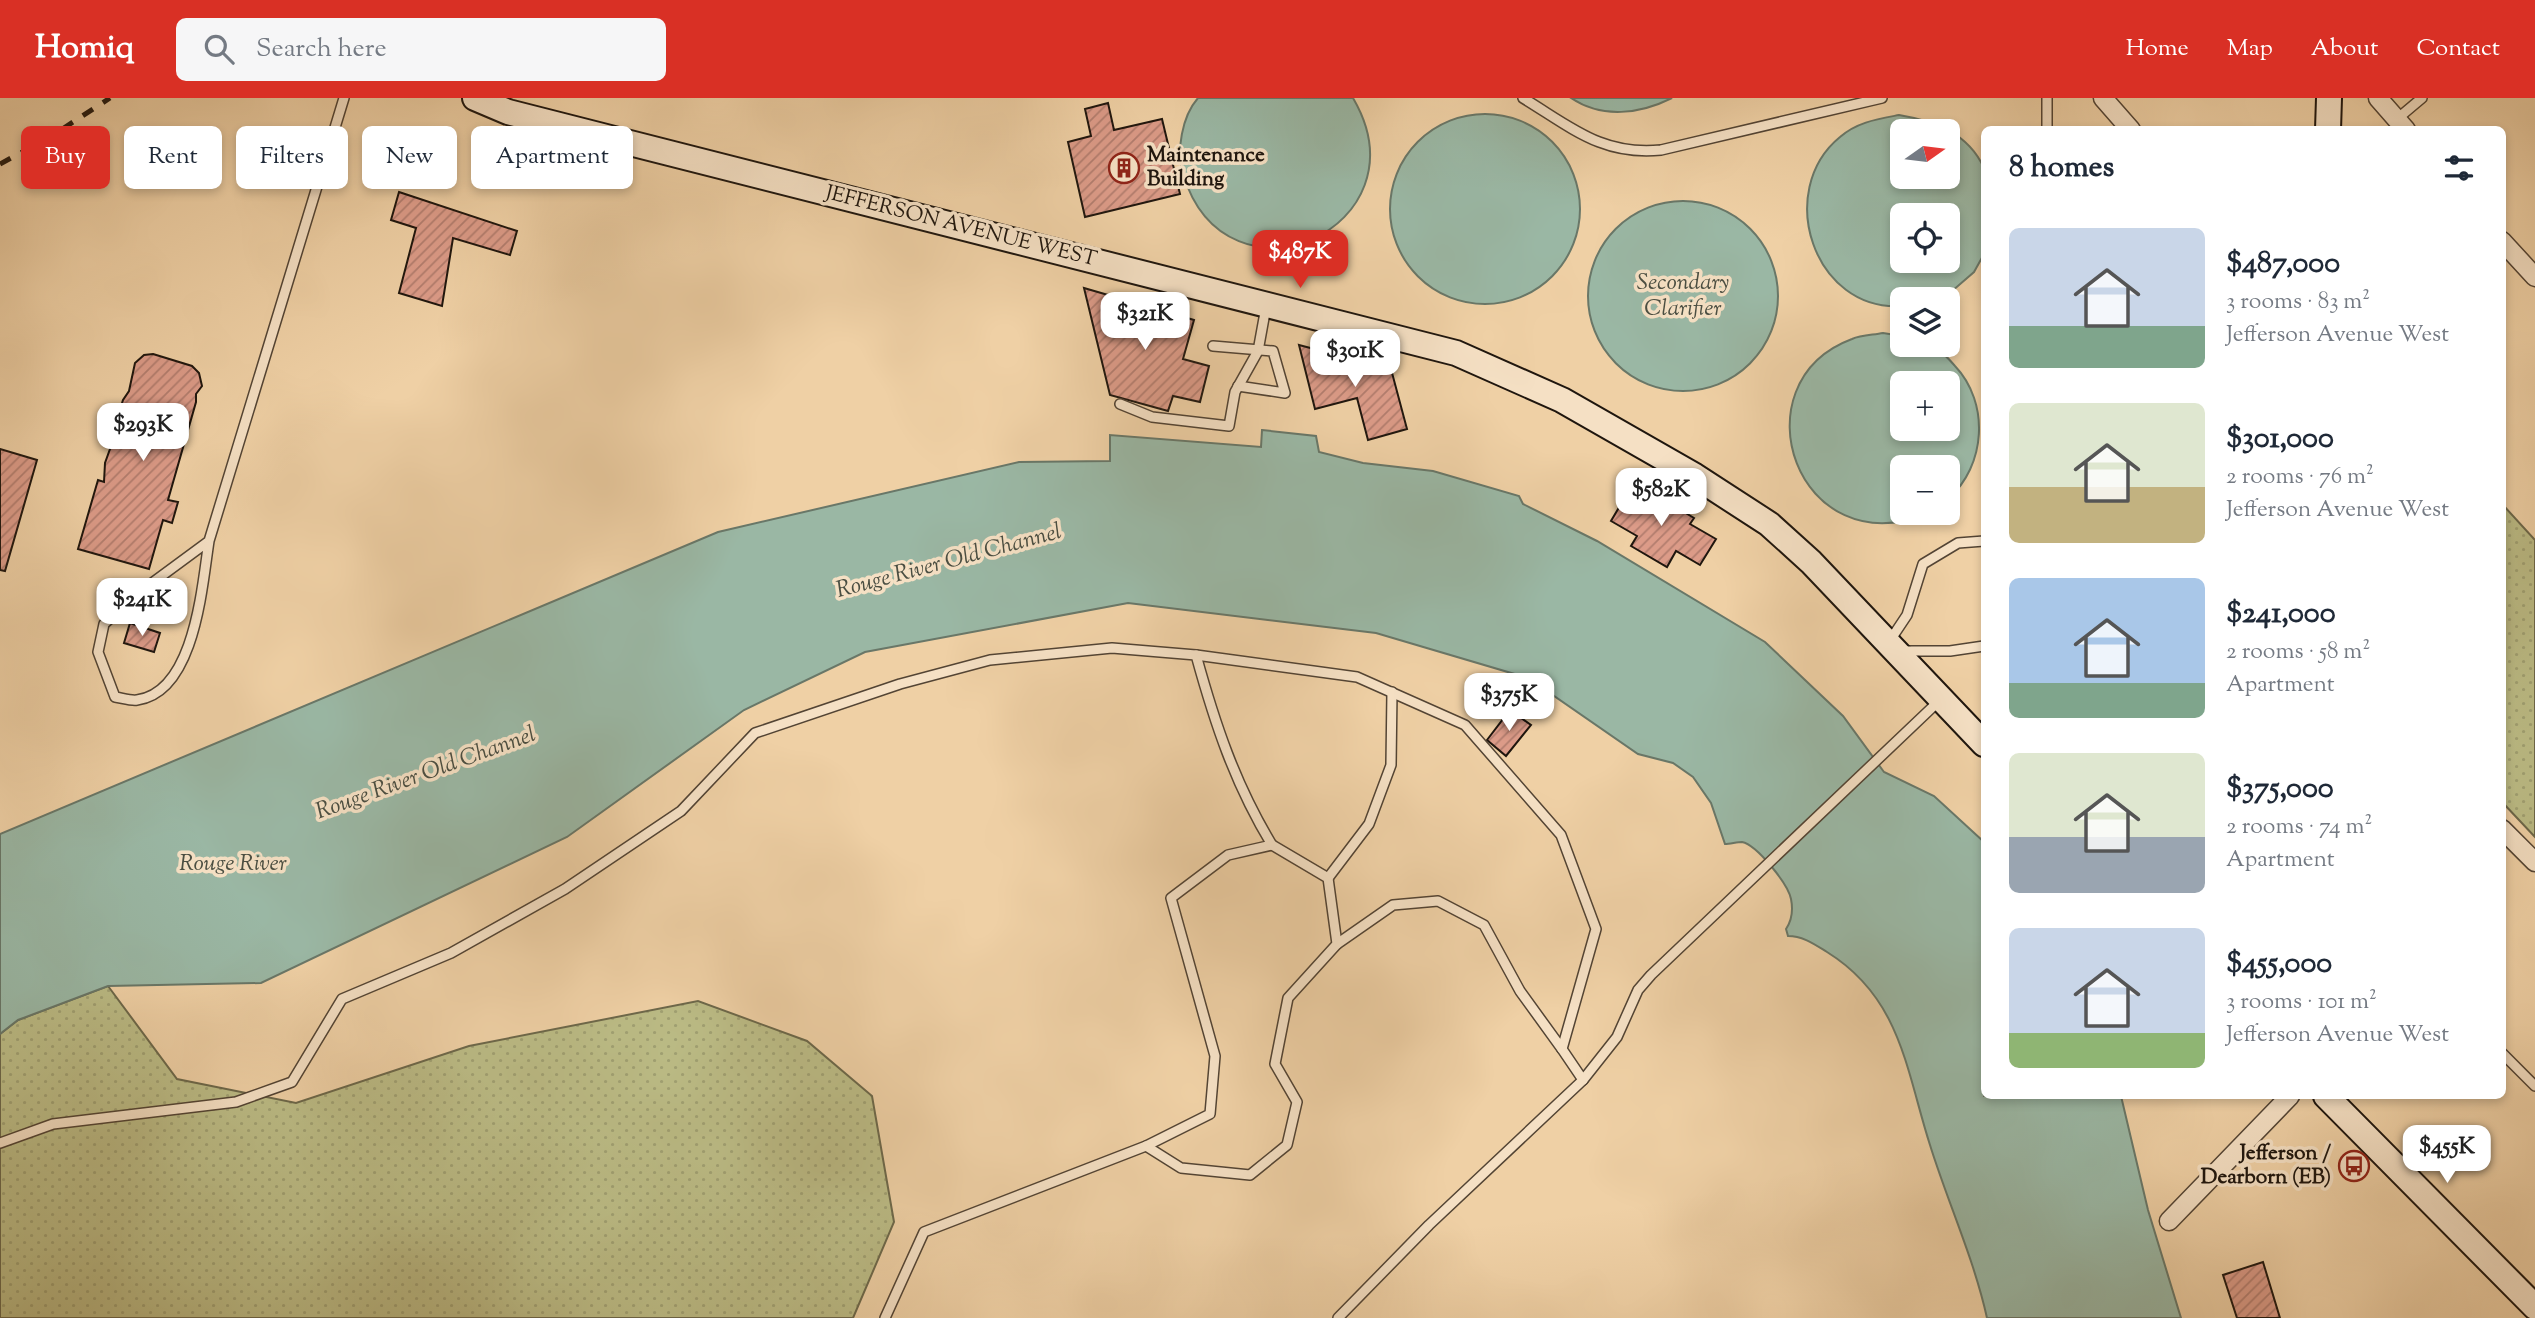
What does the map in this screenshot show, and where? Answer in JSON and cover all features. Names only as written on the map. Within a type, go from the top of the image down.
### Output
[{"type":"main road","name":"JEFFERSON AVENUE WEST","points":[[474,98],[508,112],[1456,353],[1562,400],[1695,476],[1769,524],[1811,562],[1981,741]]},
{"type":"main road","points":[[2328,126],[2329,98]]},
{"type":"main road","points":[[2329,1099],[2535,1307]]},
{"type":"street","points":[[2103,98],[2128,126]]},
{"type":"street","points":[[2378,98],[2401,124]]},
{"type":"street","points":[[2506,246],[2535,277]]},
{"type":"street","points":[[2506,833],[2535,862]]},
{"type":"street","points":[[2169,1221],[2287,1099]]},
{"type":"lane","points":[[209,541],[133,597],[104,624],[98,652],[115,697],[137,700],[164,688],[184,656],[199,613],[209,541],[344,98]]},
{"type":"lane","points":[[1523,98],[1607,147],[1640,152],[1661,150],[1882,98]]},
{"type":"lane","points":[[2047,98],[2047,126]]},
{"type":"lane","points":[[2401,124],[2422,98]]},
{"type":"lane","points":[[1120,404],[1152,417],[1229,426],[1238,386],[1258,351],[1266,305]]},
{"type":"lane","points":[[1213,346],[1273,351],[1285,393],[1238,386]]},
{"type":"lane","points":[[1981,541],[1958,543],[1923,564],[1892,647],[1950,651],[1981,646]]},
{"type":"lane","points":[[0,1143],[53,1124],[236,1102],[292,1082],[342,999],[451,953],[565,889],[681,811],[755,733],[900,684],[990,660],[1112,648],[1196,655],[1357,677],[1465,724],[1561,835],[1596,929],[1562,1049]]},
{"type":"lane","points":[[1196,655],[1216,724],[1245,801],[1272,845],[1328,878]]},
{"type":"lane","points":[[1337,944],[1328,878],[1369,824],[1391,765],[1392,692]]},
{"type":"lane","points":[[1338,1318],[1429,1225],[1583,1080],[1624,1026],[1638,990],[1941,698]]},
{"type":"lane","points":[[886,1318],[924,1233],[1146,1146],[1210,1114],[1216,1056],[1171,898],[1228,855],[1272,845]]},
{"type":"lane","points":[[1146,1146],[1181,1168],[1250,1175],[1287,1145],[1297,1102],[1275,1063],[1288,998],[1337,944],[1393,905],[1438,901],[1483,925],[1520,991],[1583,1080]]},
{"type":"lane","points":[[2506,1057],[2535,1086]]},
{"type":"green space","points":[[2506,508],[2535,540],[2535,837],[2506,806]]},
{"type":"green space","points":[[108,986],[177,1079],[296,1103],[469,1046],[698,1001],[807,1041],[872,1096],[894,1222],[853,1318],[0,1318],[0,1034],[18,1020]]},
{"type":"water","points":[[1198,98],[1353,98],[1369,144],[1365,185],[1344,217],[1313,239],[1276,248],[1239,241],[1206,217],[1183,174],[1180,155],[1184,124]]},
{"type":"water","points":[[1571,98],[1672,98],[1647,108],[1621,112],[1595,109]]},
{"type":"water","points":[[1485,114],[1521,121],[1552,142],[1573,173],[1580,209],[1573,245],[1552,276],[1521,297],[1485,304],[1449,297],[1418,276],[1397,245],[1390,209],[1397,173],[1418,142],[1449,121]]},
{"type":"water","points":[[1899,115],[1916,119],[1890,119],[1890,189],[1960,189],[1960,137],[1977,156],[1981,163],[1981,259],[1974,272],[1957,287],[1890,287],[1890,305],[1871,303],[1846,290],[1826,269],[1813,244],[1807,216],[1809,187],[1820,160],[1840,137],[1853,128]]},
{"type":"water","name":"Secondary Clarifier","points":[[1683,201],[1719,208],[1750,229],[1771,260],[1778,296],[1771,332],[1750,363],[1719,384],[1683,391],[1647,384],[1616,363],[1595,332],[1588,296],[1595,260],[1616,229],[1647,208]]},
{"type":"water","points":[[1890,334],[1890,357],[1947,357],[1959,371],[1890,371],[1890,441],[1960,441],[1960,373],[1974,398],[1978,416],[1976,452],[1970,470],[1960,486],[1960,455],[1890,455],[1890,521],[1883,523],[1845,515],[1816,494],[1797,463],[1790,428],[1796,392],[1816,361],[1852,339]]},
{"type":"water","name":"Rouge River","points":[[1262,430],[1316,436],[1319,452],[1363,463],[1433,471],[1519,496],[1523,504],[1597,541],[1765,642],[1843,716],[1884,772],[1934,796],[1981,839],[1981,1099],[2122,1099],[2148,1210],[2181,1318],[1987,1318],[1906,1063],[1886,1014],[1871,991],[1852,970],[1813,943],[1788,936],[1786,929],[1792,907],[1789,892],[1756,850],[1742,842],[1725,844],[1711,803],[1693,777],[1673,763],[1638,754],[1528,678],[1376,633],[1128,603],[865,652],[744,710],[567,837],[261,983],[108,986],[18,1020],[0,1034],[0,834],[718,532],[1019,462],[1110,461],[1110,435],[1261,447]]},
{"type":"building","name":"Maintenance Building","points":[[1108,103],[1114,130],[1162,119],[1180,194],[1085,217],[1068,142],[1091,136],[1085,109]]},
{"type":"building","points":[[399,192],[517,231],[510,255],[453,238],[442,306],[399,293],[416,228],[391,220]]},
{"type":"building","points":[[1084,288],[1194,320],[1183,359],[1209,366],[1200,402],[1173,396],[1168,411],[1110,395]]},
{"type":"building","points":[[1299,345],[1391,369],[1407,429],[1368,440],[1357,398],[1315,409]]},
{"type":"building","points":[[153,354],[192,366],[199,373],[202,386],[196,394],[168,500],[178,502],[172,523],[163,520],[149,569],[78,549],[98,480],[104,482],[105,463],[119,424],[118,416],[123,400],[129,391],[135,363],[144,355]]},
{"type":"building","points":[[0,449],[37,460],[5,571],[0,570]]},
{"type":"building","points":[[1634,482],[1694,518],[1690,524],[1716,539],[1700,565],[1676,551],[1667,567],[1631,546],[1637,536],[1611,521]]},
{"type":"building","points":[[130,623],[160,633],[154,652],[124,643]]},
{"type":"building","points":[[1510,710],[1531,725],[1506,756],[1487,740]]},
{"type":"building","points":[[2263,1262],[2280,1318],[2237,1318],[2223,1275]]},
{"type":"railway","points":[[0,164],[50,137],[110,98]]},
{"type":"place","name":"Maintenance Building","points":[[1124,168]]},
{"type":"place","name":"Jefferson / Dearborn (EB)","points":[[2354,1166]]},
{"type":"water label","name":"Rouge River Old Channel","points":[[949,562]]},
{"type":"water label","name":"Rouge River Old Channel","points":[[426,774]]}]
